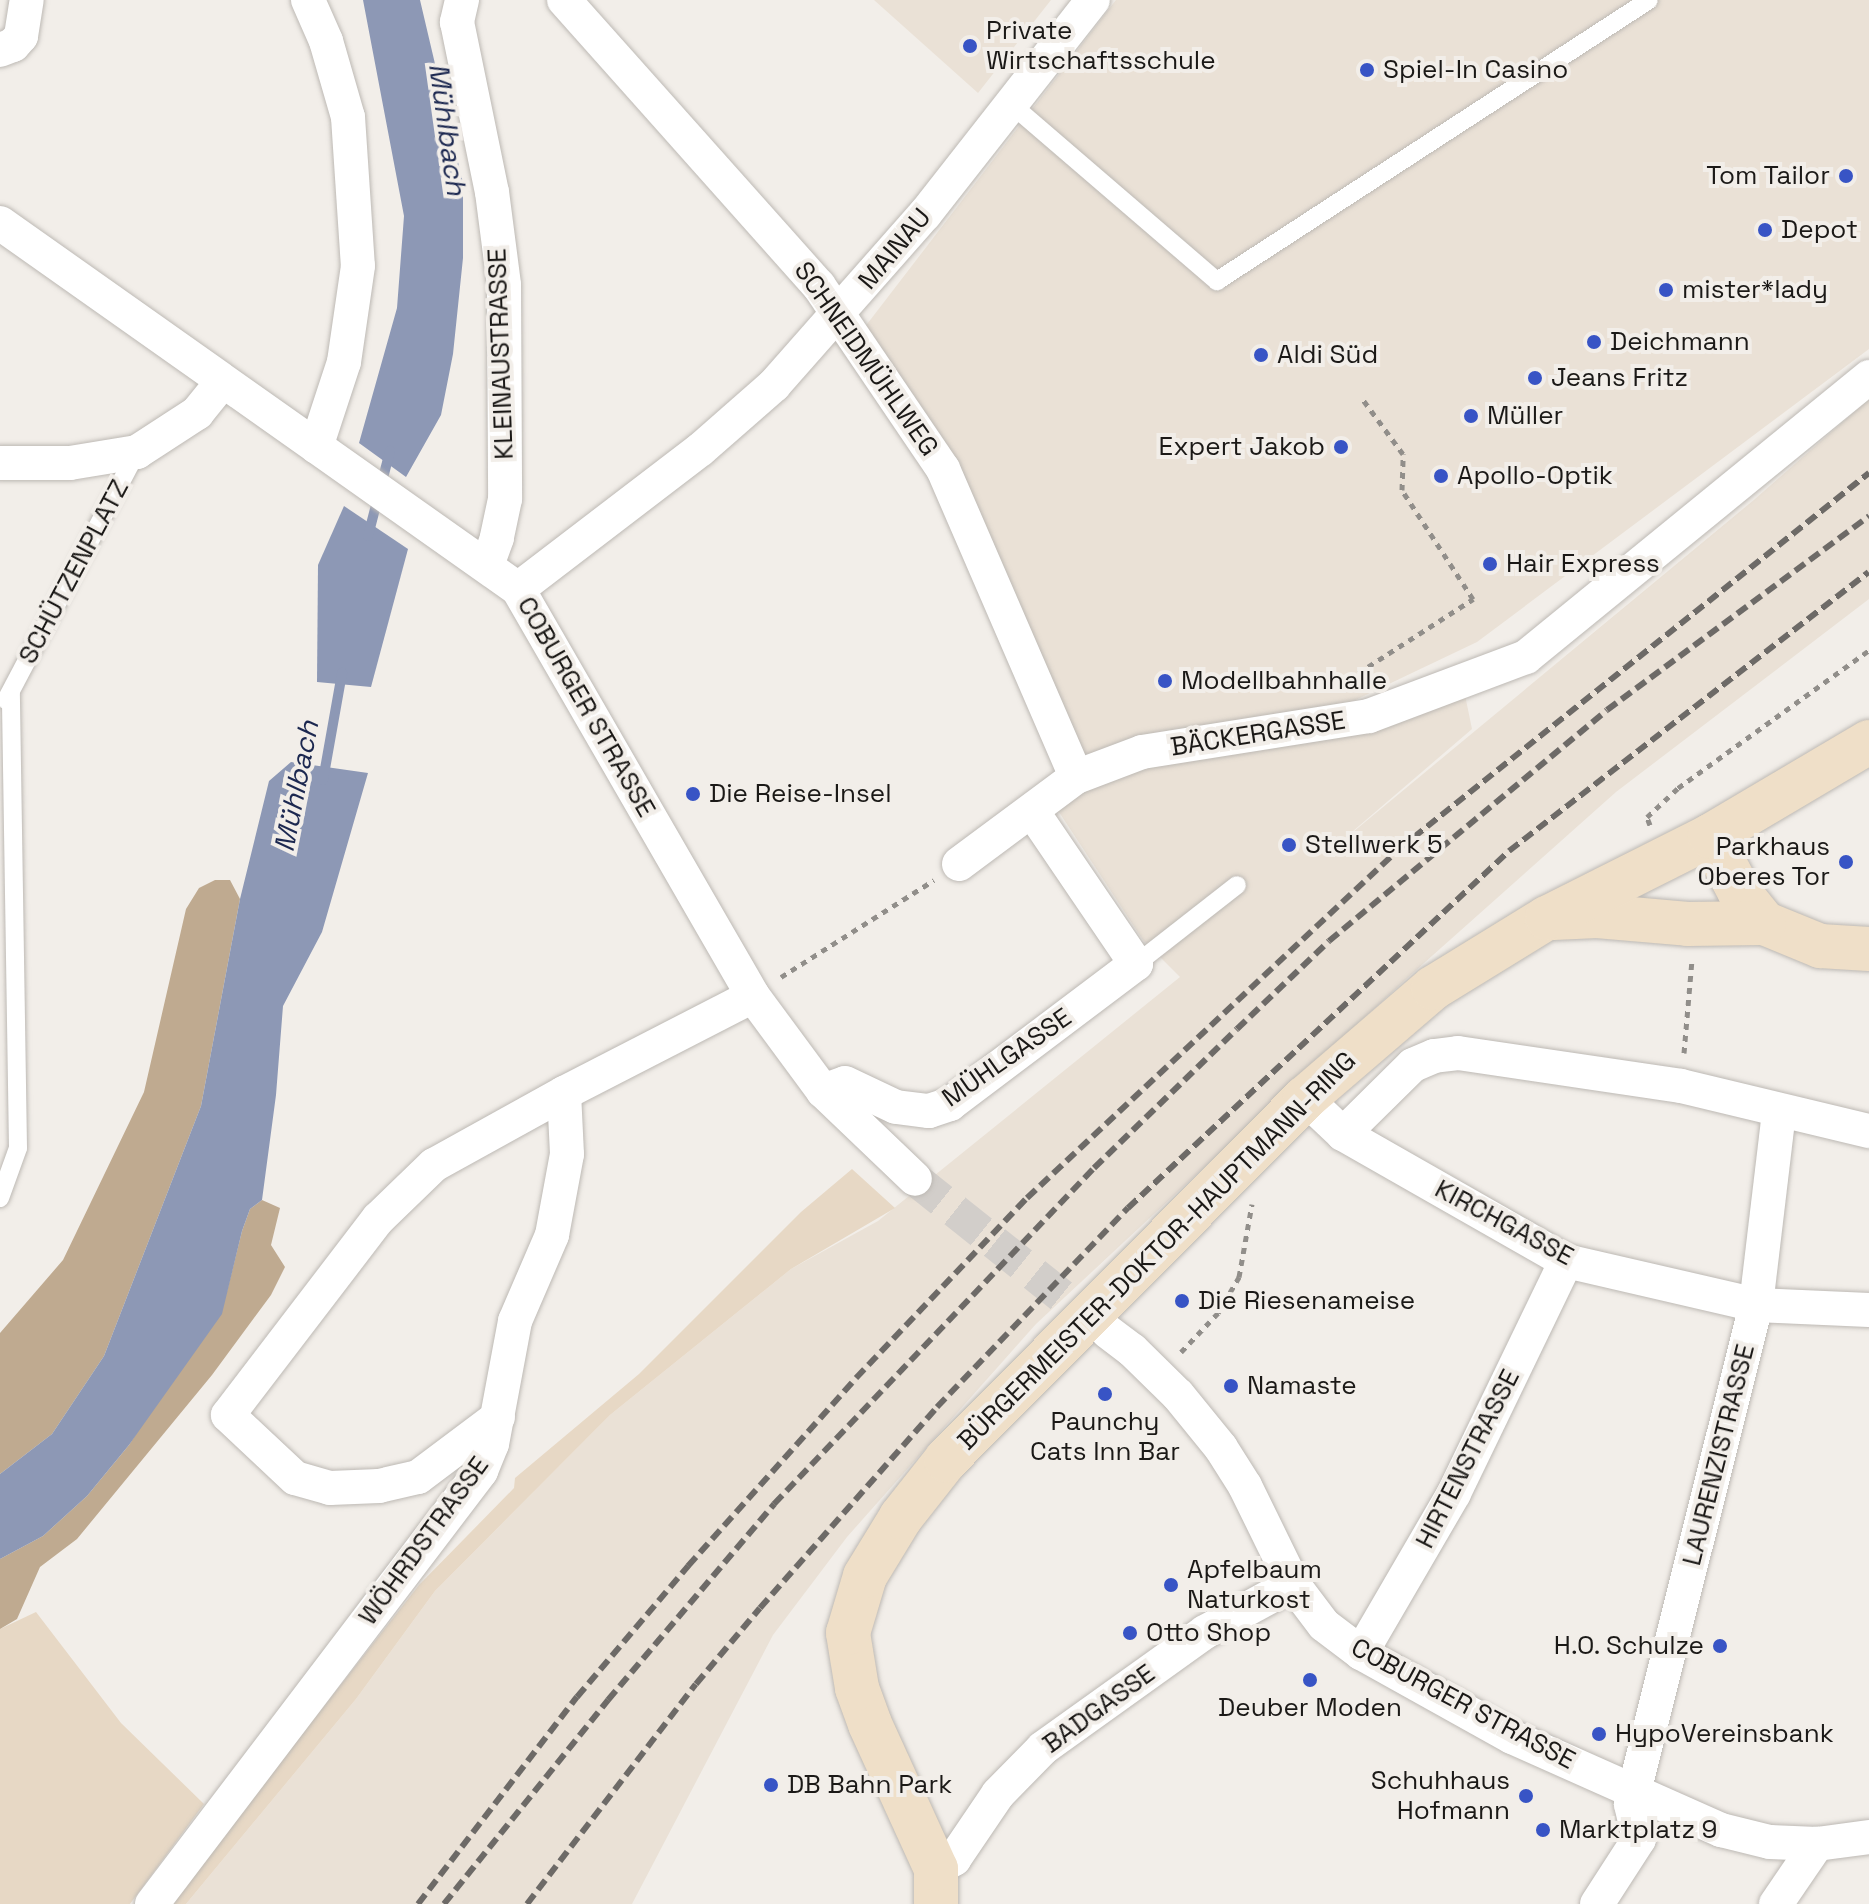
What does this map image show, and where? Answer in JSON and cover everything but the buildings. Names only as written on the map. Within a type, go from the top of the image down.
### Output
[{"type":"street","points":[[0,50],[13,45],[21,36],[27,0]]},
{"type":"street","points":[[308,0],[326,41],[348,117],[358,266],[344,362],[324,454]]},
{"type":"street","name":"KLEINAUSTRASSE","points":[[462,0],[457,22],[492,192],[504,285],[505,499],[497,538],[487,565]]},
{"type":"street","name":"MAINAU","points":[[518,589],[711,440],[774,385],[840,315],[1093,0]]},
{"type":"street","name":"SCHNEIDMÜHLWEG","points":[[578,5],[819,286],[943,469],[1076,777]]},
{"type":"street","name":"COBURGER STRASSE","points":[[0,223],[518,589],[753,996],[823,1091],[915,1179]]},
{"type":"street","name":"BÄCKERGASSE","points":[[959,864],[1076,777],[1142,752],[1369,716],[1526,657],[1869,377]]},
{"type":"street","points":[[0,463],[70,463],[137,452],[197,413],[222,382]]},
{"type":"street","name":"BÜRGERMEISTER-DOKTOR-HAUPTMANN-RING","points":[[936,1886],[923,1836],[894,1783],[857,1688],[848,1633],[865,1576],[901,1517],[946,1460],[1305,1098],[1433,988],[1547,918],[1710,836],[1869,742]]},
{"type":"street","points":[[1032,811],[1136,964]]},
{"type":"street","points":[[1710,836],[1740,893],[1764,923]]},
{"type":"street","points":[[1547,918],[1597,916],[1688,924],[1764,923],[1820,946],[1869,949]]},
{"type":"street","name":"MÜHLGASSE","points":[[823,1091],[845,1083],[896,1107],[929,1111],[950,1104],[1136,964]]},
{"type":"street","points":[[498,1417],[418,1477],[379,1486],[330,1488],[295,1478],[228,1415],[378,1219],[434,1165],[564,1093],[753,996]]},
{"type":"street","points":[[1343,1134],[1413,1065],[1434,1056],[1458,1053],[1681,1086],[1779,1112],[1869,1131]]},
{"type":"street","name":"WÖHRDSTRASSE","points":[[152,1904],[481,1471],[492,1444],[515,1321],[552,1235],[567,1154],[564,1093]]},
{"type":"street","name":"KIRCHGASSE","points":[[1305,1098],[1343,1134],[1566,1261],[1756,1305],[1869,1310]]},
{"type":"street","name":"LAURENZISTRASSE","points":[[1597,1904],[1639,1839],[1631,1804],[1756,1305],[1779,1112]]},
{"type":"street","name":"HIRTENSTRASSE","points":[[1361,1653],[1454,1493],[1566,1261]]},
{"type":"street","name":"COBURGER STRASSE","points":[[1108,1332],[1132,1350],[1221,1448],[1245,1486],[1293,1584],[1324,1625],[1361,1653],[1512,1737],[1721,1830],[1770,1842],[1817,1844],[1869,1837]]},
{"type":"street","name":"BADGASSE","points":[[936,1886],[998,1794],[1043,1748],[1205,1632],[1293,1584]]},
{"type":"street","points":[[1776,1904],[1817,1844]]},
{"type":"lane","points":[[1011,104],[1217,281],[1649,0]]},
{"type":"lane","name":"SCHÜTZENPLATZ","points":[[0,708],[11,693],[137,452]]},
{"type":"lane","name":"SCHÜTZENPLATZ","points":[[0,1198],[18,1148],[11,693]]},
{"type":"lane","points":[[1136,964],[1237,885]]},
{"type":"path","points":[[1330,691],[1473,599],[1402,490],[1403,454],[1361,397]]},
{"type":"path","points":[[1662,859],[1647,817],[1678,788],[1869,650]]},
{"type":"path","points":[[753,996],[959,864]]},
{"type":"path","points":[[1681,1086],[1692,960],[1688,924]]},
{"type":"path","points":[[1157,1376],[1218,1313],[1239,1277],[1256,1182],[1253,1152]]},
{"type":"shaded area","name":"Private Wirtschaftsschule","points":[[874,0],[1051,0],[978,93]]},
{"type":"shaded area","points":[[1116,0],[1869,0],[1869,349],[1477,642],[1328,713],[1128,743],[1081,756],[861,332]]},
{"type":"shaded area","points":[[1869,399],[1869,599],[1616,792],[1405,980],[1036,1324],[847,1537],[773,1635],[632,1904],[186,1904],[356,1699],[435,1591],[610,1415],[791,1269],[878,1221],[1180,977],[1143,940],[1055,806],[1146,758],[1465,695],[1472,729],[1324,856],[1755,499]]},
{"type":"shaded area","points":[[215,880],[230,880],[240,899],[201,1106],[104,1356],[52,1434],[0,1474],[0,1333],[63,1260],[144,1092],[186,909],[199,888]]},
{"type":"shaded area","points":[[852,1169],[895,1208],[791,1269],[610,1415],[435,1591],[356,1699],[186,1904],[169,1904],[419,1585],[514,1488],[515,1478],[639,1374],[801,1212]]},
{"type":"shaded area","points":[[262,1200],[280,1208],[271,1245],[285,1267],[271,1295],[212,1375],[77,1539],[40,1567],[17,1619],[0,1629],[0,1559],[43,1536],[87,1496],[129,1445],[227,1291],[250,1209]]},
{"type":"shaded area","points":[[36,1612],[121,1723],[204,1804],[130,1904],[0,1904],[0,1629]]},
{"type":"water","points":[[363,0],[420,0],[463,183],[463,258],[453,354],[441,415],[406,477],[359,443],[397,308],[404,216]]},
{"type":"water","points":[[344,506],[408,549],[371,687],[317,682],[318,565]]},
{"type":"water","points":[[291,762],[368,773],[322,932],[283,1006],[276,1095],[262,1200],[250,1209],[242,1231],[222,1314],[129,1445],[87,1496],[43,1536],[0,1559],[0,1474],[52,1434],[104,1356],[201,1106],[240,899],[269,781]]},
{"type":"waterway","name":"Mühlbach","points":[[368,536],[390,451]]},
{"type":"waterway","name":"Mühlbach","points":[[323,780],[342,673]]},
{"type":"tunnel","points":[[915,1179],[1107,1332]]},
{"type":"railway","points":[[418,1904],[577,1697],[688,1566],[856,1378],[1027,1198],[1399,849],[1869,473]]},
{"type":"railway","points":[[444,1904],[608,1700],[774,1504],[1094,1168],[1329,941],[1607,710],[1869,516]]},
{"type":"railway","points":[[527,1904],[696,1684],[760,1608],[937,1407],[1128,1208],[1509,851],[1869,572]]},
{"type":"place","name":"Private Wirtschaftsschule","points":[[970,46]]},
{"type":"place","name":"Spiel-In Casino","points":[[1367,70]]},
{"type":"place","name":"Tom Tailor","points":[[1846,176]]},
{"type":"place","name":"Depot","points":[[1765,230]]},
{"type":"place","name":"mister*lady","points":[[1666,290]]},
{"type":"place","name":"Deichmann","points":[[1594,342]]},
{"type":"place","name":"Aldi Süd","points":[[1261,355]]},
{"type":"place","name":"Jeans Fritz","points":[[1535,378]]},
{"type":"place","name":"Müller","points":[[1471,416]]},
{"type":"place","name":"Expert Jakob","points":[[1341,447]]},
{"type":"place","name":"Apollo-Optik","points":[[1441,476]]},
{"type":"place","name":"Hair Express","points":[[1490,564]]},
{"type":"place","name":"Modellbahnhalle","points":[[1165,681]]},
{"type":"place","name":"Die Reise-Insel","points":[[693,794]]},
{"type":"place","name":"Stellwerk 5","points":[[1289,845]]},
{"type":"place","name":"Parkhaus Oberes Tor","points":[[1846,862]]},
{"type":"place","name":"Die Riesenameise","points":[[1182,1301]]},
{"type":"place","name":"Namaste","points":[[1231,1386]]},
{"type":"place","name":"Paunchy Cats Inn Bar","points":[[1105,1394]]},
{"type":"place","name":"Apfelbaum Naturkost","points":[[1171,1585]]},
{"type":"place","name":"Otto Shop","points":[[1130,1633]]},
{"type":"place","name":"H.O. Schulze","points":[[1720,1646]]},
{"type":"place","name":"Deuber Moden","points":[[1310,1680]]},
{"type":"place","name":"HypoVereinsbank","points":[[1599,1734]]},
{"type":"place","name":"DB Bahn Park","points":[[771,1785]]},
{"type":"place","name":"Schuhhaus Hofmann","points":[[1526,1796]]},
{"type":"place","name":"Marktplatz 9","points":[[1543,1830]]}]
